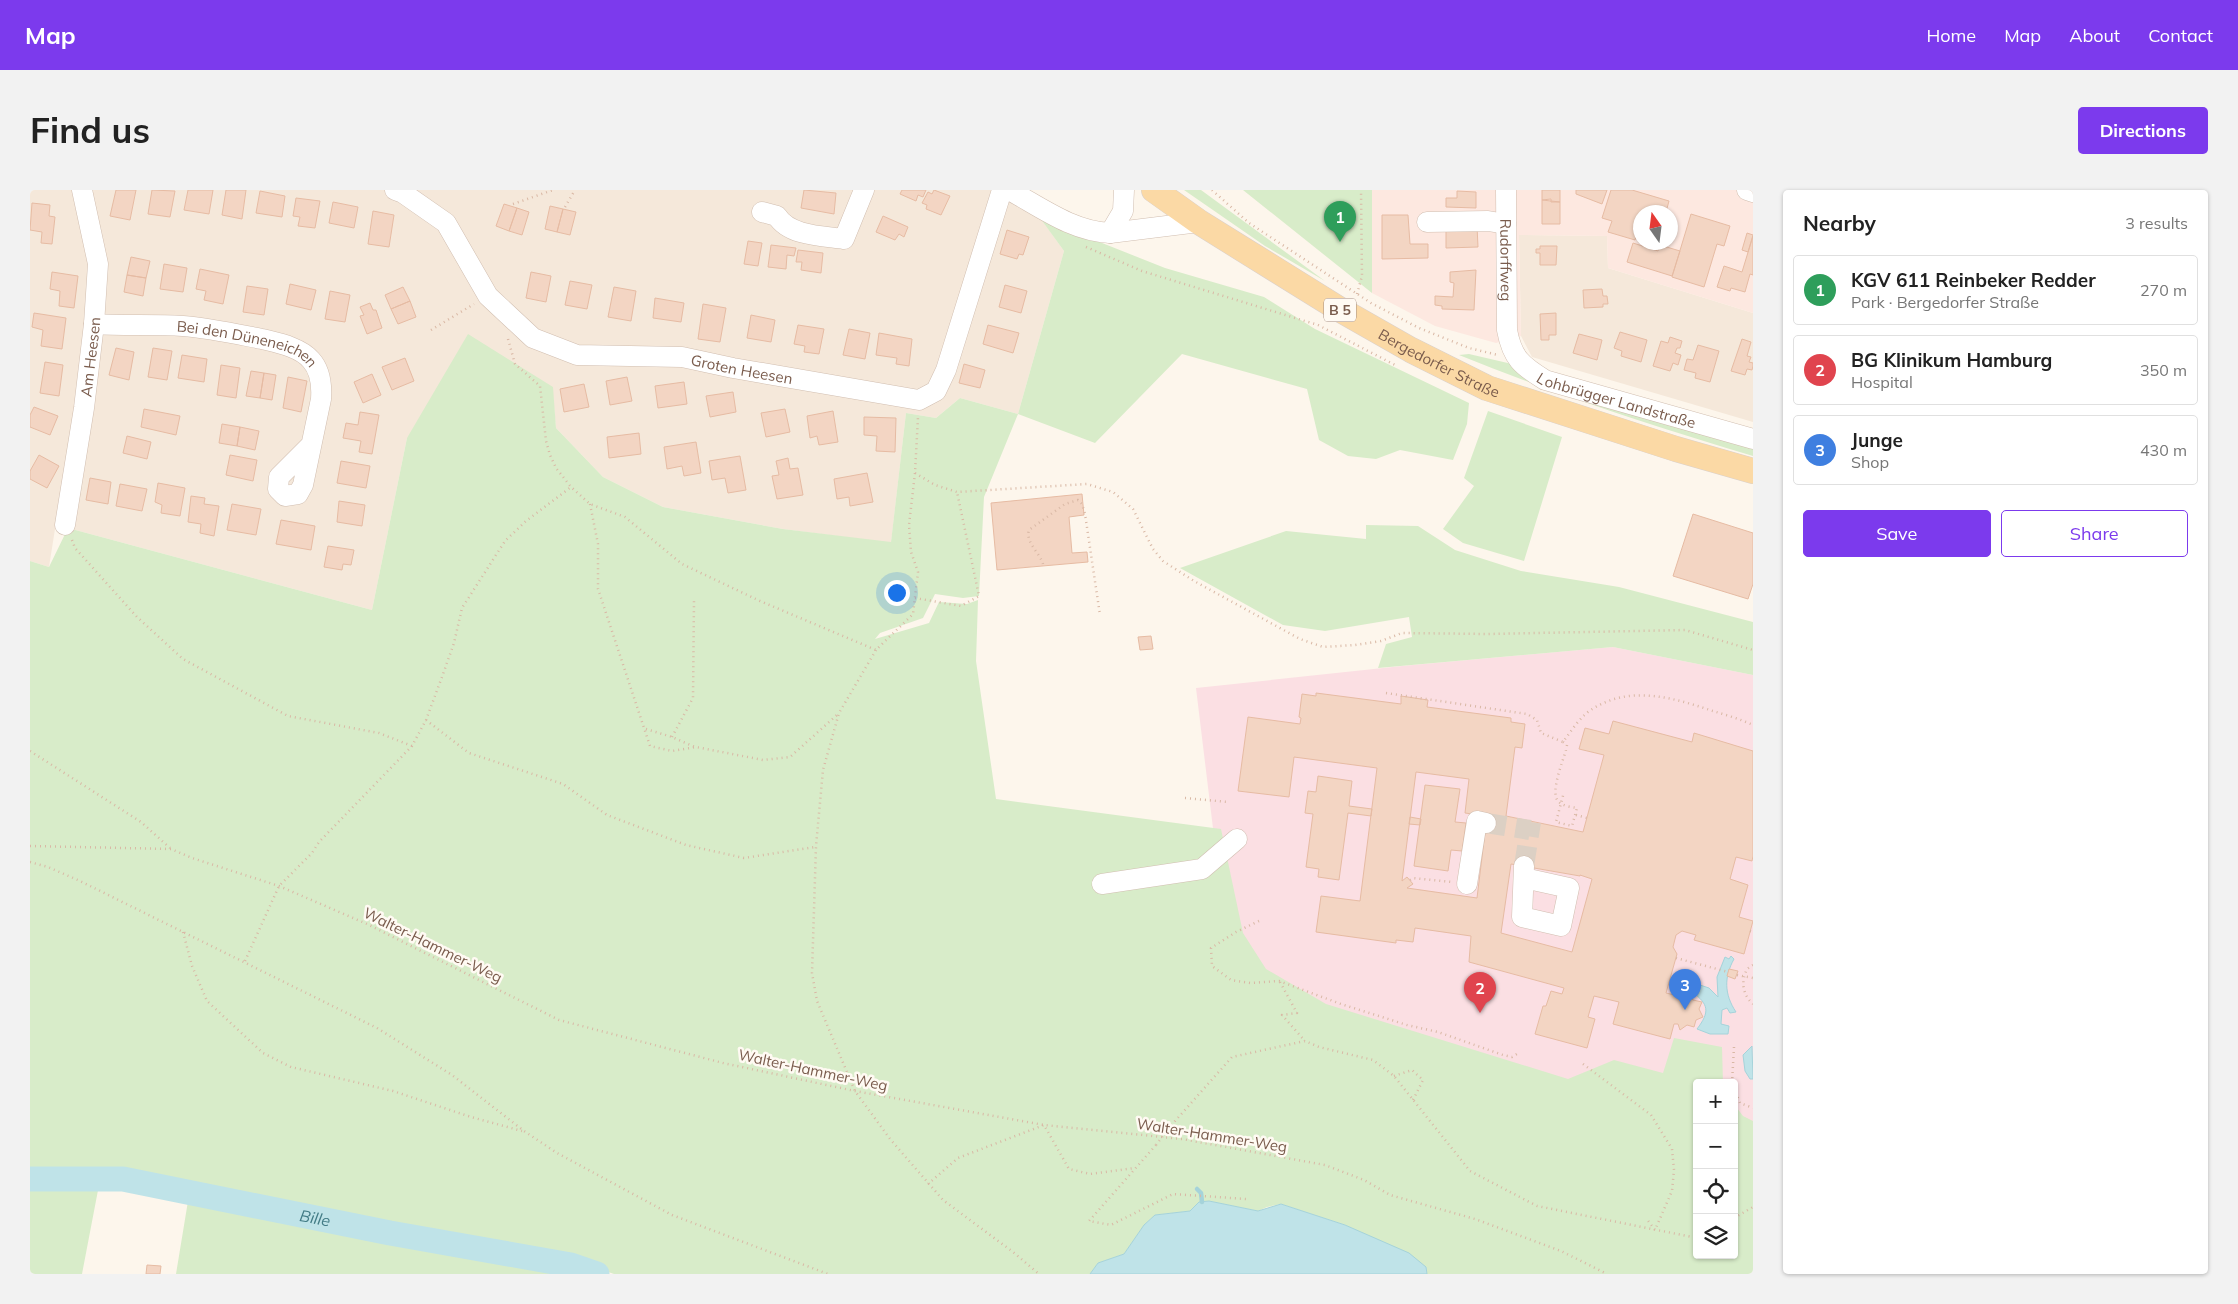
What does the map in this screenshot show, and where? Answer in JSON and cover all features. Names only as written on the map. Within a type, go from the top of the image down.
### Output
[{"type":"main road","name":"Bergedorfer Straße","points":[[1154,190],[1199,222],[1339,309],[1411,350],[1487,388],[1676,449],[1753,471]]},
{"type":"street","name":"Am Heesen","points":[[65,525],[84,408],[94,324],[98,264],[82,190]]},
{"type":"street","points":[[762,212],[777,216],[782,224],[801,232],[844,239],[864,190]]},
{"type":"street","points":[[919,400],[936,390],[946,370],[1002,190]]},
{"type":"street","points":[[1009,190],[1066,222],[1085,230],[1110,232],[1199,222]]},
{"type":"street","points":[[1110,232],[1123,212],[1124,190]]},
{"type":"street","name":"Rudorffweg","points":[[1506,190],[1507,330]]},
{"type":"street","points":[[1747,190],[1753,192]]},
{"type":"street","name":"Groten Heesen","points":[[400,191],[446,223],[488,296],[532,338],[577,355],[682,357],[733,368],[919,400]]},
{"type":"street","points":[[1427,222],[1488,221],[1506,224]]},
{"type":"street","name":"Bei den Düneneichen","points":[[94,324],[184,326],[214,330],[275,342],[307,356],[319,373],[322,389],[311,445]]},
{"type":"street","name":"Lohbrügger Landstraße","points":[[1507,330],[1510,346],[1517,359],[1527,370],[1545,380],[1753,439]]},
{"type":"street","points":[[1467,884],[1478,821],[1486,823]]},
{"type":"street","points":[[1102,884],[1202,869],[1237,839]]},
{"type":"path","points":[[514,204],[553,190]]},
{"type":"path","points":[[565,208],[575,190]]},
{"type":"path","points":[[1212,190],[1250,223],[1357,294],[1419,328],[1468,348],[1517,359]]},
{"type":"path","points":[[1357,294],[1362,276],[1361,190]]},
{"type":"path","points":[[1083,246],[1142,271],[1318,325],[1399,367]]},
{"type":"path","points":[[431,330],[488,296]]},
{"type":"path","points":[[512,320],[506,328],[515,364],[540,386],[546,440],[550,455],[556,468],[571,487],[590,504],[624,518],[682,564],[760,601],[876,650]]},
{"type":"path","points":[[919,400],[916,473],[909,525],[911,552],[918,572],[915,598],[912,614],[876,650],[839,713],[823,770],[816,846],[812,973],[817,1001],[855,1091],[890,1139],[943,1200],[1013,1252],[1038,1274]]},
{"type":"path","points":[[916,473],[935,485],[958,492],[1087,484],[1113,492],[1133,509],[1153,549],[1163,561],[1194,581],[1300,639],[1323,647],[1355,646],[1381,641],[1402,633],[1488,634],[1684,630],[1753,650]]},
{"type":"path","points":[[245,961],[279,886],[412,746],[426,720],[454,643],[462,608],[483,572],[505,541],[526,521],[571,487]]},
{"type":"path","points":[[915,598],[961,606],[979,596],[958,492]]},
{"type":"path","points":[[1043,564],[1039,553],[1031,543],[1028,534],[1029,530],[1066,504],[1078,500],[1085,514],[1100,615]]},
{"type":"path","points":[[590,504],[598,544],[598,589],[646,729],[650,746],[672,752],[696,747]]},
{"type":"path","points":[[65,525],[75,548],[137,617],[182,659],[288,716],[379,733],[412,746]]},
{"type":"path","points":[[672,736],[693,698],[694,601]]},
{"type":"path","points":[[1386,693],[1527,714],[1537,720],[1541,733],[1564,742],[1567,746],[1555,792],[1557,801],[1561,804],[1577,808],[1572,826],[1556,822],[1561,804],[1564,792]]},
{"type":"path","points":[[1564,742],[1586,714],[1594,707],[1622,696],[1648,694],[1694,704],[1753,724]]},
{"type":"path","points":[[646,729],[672,736],[696,747],[763,760],[790,758],[839,713]]},
{"type":"path","points":[[426,720],[469,753],[563,784],[607,815],[686,845],[744,858],[816,846]]},
{"type":"path","points":[[30,751],[141,822],[171,849]]},
{"type":"path","points":[[1186,798],[1228,802]]},
{"type":"path","points":[[1576,814],[1587,818]]},
{"type":"path","name":"Walter-Hammer-Weg","points":[[30,846],[171,849],[192,858],[279,886],[432,955],[559,1020],[723,1063],[855,1091],[1044,1125],[1182,1138],[1325,1165],[1364,1180],[1390,1195],[1475,1219],[1561,1251],[1607,1274]]},
{"type":"path","points":[[30,862],[48,867],[80,881],[377,1028],[452,1076],[524,1131],[572,1161],[672,1215],[828,1274]]},
{"type":"path","points":[[1410,880],[1413,878],[1467,884]]},
{"type":"path","points":[[1259,921],[1236,932],[1211,948],[1212,966],[1231,980],[1250,983],[1279,981],[1341,1004],[1407,1025],[1438,1032],[1503,1055],[1512,1057],[1520,1052]]},
{"type":"path","points":[[182,932],[192,966],[207,1001],[263,1053],[291,1067],[393,1092],[471,1117],[524,1131]]},
{"type":"path","points":[[1676,958],[1728,972]]},
{"type":"path","points":[[1753,965],[1747,968],[1743,977],[1744,992],[1753,1004]]},
{"type":"path","points":[[1737,975],[1753,978]]},
{"type":"path","points":[[1279,981],[1298,1013],[1282,1015],[1305,1041],[1319,1047],[1373,1060],[1394,1076],[1470,1171],[1537,1206],[1693,1237]]},
{"type":"path","points":[[1246,1199],[1173,1194],[1111,1225],[1089,1221],[1232,1057],[1305,1041]]},
{"type":"path","points":[[1732,1079],[1734,1047]]},
{"type":"path","points":[[1583,1064],[1651,1115],[1672,1149],[1674,1170],[1672,1191],[1655,1230]]},
{"type":"path","points":[[1394,1076],[1412,1070],[1423,1080],[1413,1100]]},
{"type":"path","points":[[1738,1098],[1740,1103],[1753,1108]]},
{"type":"path","points":[[928,1184],[958,1158],[1044,1125],[1069,1168],[1090,1174],[1135,1168]]},
{"type":"path","points":[[1738,1216],[1753,1207]]},
{"type":"path","points":[[1646,1218],[1655,1230]]},
{"type":"shaded area","points":[[30,190],[75,190],[92,267],[78,384],[49,567],[30,561]]},
{"type":"shaded area","points":[[89,190],[1017,190],[1064,251],[1018,414],[960,398],[936,418],[906,413],[891,543],[783,529],[663,507],[603,477],[556,428],[552,387],[407,438],[372,610],[68,528],[91,392]]},
{"type":"shaded area","points":[[1372,190],[1753,190],[1753,313],[1608,268],[1607,236],[1519,235],[1521,336],[1496,343],[1435,326],[1372,293]]},
{"type":"shaded area","points":[[1519,235],[1607,236],[1608,268],[1753,313],[1753,422],[1532,357],[1521,336]]},
{"type":"shaded area","points":[[1613,647],[1753,675],[1753,1246],[1738,1250],[1738,1079],[1693,1079],[1694,1259],[1691,1262],[1227,944],[1196,688],[1402,666]]},
{"type":"green space","points":[[1184,190],[1201,190],[1325,281],[1265,246]]},
{"type":"green space","points":[[1243,190],[1372,190],[1372,293]]},
{"type":"green space","points":[[1035,211],[1087,237],[1165,268],[1264,297],[1315,329],[1469,403],[1467,424],[1453,460],[1400,450],[1376,459],[1348,456],[1319,440],[1307,389],[1182,354],[1095,443],[1018,414],[1064,251]]},
{"type":"green space","points":[[468,334],[553,387],[556,428],[603,477],[663,507],[783,529],[891,542],[906,413],[936,418],[960,398],[1018,414],[984,497],[979,596],[963,598],[935,594],[923,618],[880,633],[875,639],[929,623],[939,602],[967,604],[978,600],[976,661],[996,799],[1221,829],[1243,933],[1266,969],[1326,1004],[1568,1079],[1614,1060],[1663,1073],[1674,1038],[1722,1047],[1723,1079],[1693,1079],[1693,1259],[1738,1259],[1738,1109],[1743,1116],[1753,1121],[1753,1274],[1427,1274],[1426,1267],[1345,1225],[1281,1204],[1258,1211],[1209,1201],[1199,1202],[1190,1211],[1155,1215],[1144,1225],[1124,1254],[1098,1263],[1090,1274],[614,1274],[571,1259],[403,1229],[125,1175],[30,1176],[30,561],[49,567],[68,528],[372,610],[407,438]]},
{"type":"green space","points":[[1469,354],[1512,364],[1753,448],[1753,456],[1605,409],[1459,355]]},
{"type":"green space","points":[[1488,411],[1562,437],[1524,561],[1463,543],[1443,529],[1474,486],[1464,478]]},
{"type":"green space","points":[[1366,525],[1418,526],[1455,550],[1521,571],[1619,587],[1753,622],[1753,675],[1613,647],[1378,668],[1386,644],[1412,637],[1409,617],[1325,631],[1283,625],[1180,568],[1286,531],[1366,539]]},
{"type":"green space","points":[[30,1181],[99,1185],[82,1274],[30,1274]]},
{"type":"green space","points":[[188,1201],[401,1243],[583,1274],[176,1274]]},
{"type":"water","points":[[1731,956],[1734,959],[1728,972],[1727,992],[1736,1012],[1730,1013],[1727,1008],[1722,1010],[1721,1024],[1729,1026],[1728,1034],[1710,1034],[1697,1029],[1704,1018],[1706,1009],[1702,1000],[1692,992],[1692,986],[1697,984],[1709,988],[1718,997],[1717,977],[1725,957],[1729,959]]},
{"type":"water","points":[[1752,1046],[1753,1079],[1750,1079],[1745,1071],[1743,1055]]},
{"type":"water","points":[[1209,1201],[1258,1211],[1281,1204],[1345,1225],[1409,1253],[1426,1267],[1427,1274],[1090,1274],[1098,1263],[1124,1254],[1144,1225],[1155,1215],[1190,1211],[1199,1202]]},
{"type":"building","points":[[116,190],[136,190],[130,220],[110,216]]},
{"type":"building","points":[[152,190],[175,191],[170,217],[148,214]]},
{"type":"building","points":[[188,190],[213,190],[209,214],[184,210]]},
{"type":"building","points":[[226,190],[246,190],[242,219],[222,215]]},
{"type":"building","points":[[804,190],[836,193],[834,214],[801,208]]},
{"type":"building","points":[[902,190],[926,190],[923,197],[918,195],[916,201],[900,194]]},
{"type":"building","points":[[934,190],[950,196],[941,215],[926,209],[927,205],[922,203],[928,192],[932,194]]},
{"type":"building","points":[[1542,190],[1560,190],[1560,202],[1542,200]]},
{"type":"building","points":[[1576,190],[1607,190],[1602,204],[1576,194]]},
{"type":"building","points":[[1611,190],[1632,190],[1669,201],[1668,205],[1633,205],[1633,239],[1608,232],[1612,221],[1602,218]]},
{"type":"building","points":[[260,191],[285,196],[282,217],[256,213]]},
{"type":"building","points":[[1457,191],[1476,192],[1476,208],[1446,207],[1446,198],[1457,198]]},
{"type":"building","points":[[296,198],[320,201],[315,228],[298,226],[300,217],[293,216]]},
{"type":"building","points":[[1551,199],[1551,202],[1560,202],[1560,224],[1542,224],[1542,200]]},
{"type":"building","points":[[333,202],[358,207],[354,228],[329,223]]},
{"type":"building","points":[[1345,202],[1352,209],[1343,218],[1336,210]]},
{"type":"building","points":[[32,203],[50,205],[49,216],[55,217],[52,244],[41,243],[42,232],[30,230]]},
{"type":"building","points":[[504,204],[517,208],[509,231],[496,226]]},
{"type":"building","points":[[550,206],[563,209],[557,232],[545,229]]},
{"type":"building","points":[[517,208],[529,212],[522,235],[509,231]]},
{"type":"building","points":[[563,209],[576,212],[570,235],[557,232]]},
{"type":"building","points":[[373,211],[394,215],[389,247],[368,244]]},
{"type":"building","points":[[1691,214],[1730,226],[1724,246],[1717,244],[1704,287],[1672,277]]},
{"type":"building","points":[[1382,215],[1408,215],[1410,244],[1428,244],[1428,258],[1382,259]]},
{"type":"building","points":[[883,216],[908,227],[904,237],[899,234],[895,240],[876,232]]},
{"type":"building","points":[[1446,226],[1477,226],[1478,247],[1446,248]]},
{"type":"building","points":[[1007,230],[1029,237],[1023,255],[1019,254],[1017,259],[1000,254]]},
{"type":"building","points":[[1747,233],[1753,235],[1748,252],[1742,250]]},
{"type":"building","points":[[1753,236],[1753,275],[1750,274],[1745,292],[1731,288],[1730,291],[1717,287],[1724,266],[1742,272]]},
{"type":"building","points":[[748,241],[762,243],[758,266],[744,264]]},
{"type":"building","points":[[1633,243],[1633,250],[1680,251],[1672,276],[1627,262]]},
{"type":"building","points":[[771,245],[796,248],[794,256],[787,255],[786,269],[768,267]]},
{"type":"building","points":[[1540,246],[1557,246],[1556,265],[1540,265],[1540,253],[1536,253],[1536,249],[1540,249]]},
{"type":"building","points":[[798,250],[823,253],[821,273],[801,270],[802,262],[796,262]]},
{"type":"building","points":[[131,257],[150,261],[146,278],[127,275]]},
{"type":"building","points":[[164,264],[187,268],[183,292],[160,289]]},
{"type":"building","points":[[200,269],[229,275],[223,304],[204,300],[206,291],[196,289]]},
{"type":"building","points":[[1476,270],[1474,310],[1442,309],[1442,306],[1435,305],[1435,296],[1453,297],[1454,283],[1450,282],[1450,272]]},
{"type":"building","points":[[52,272],[78,276],[74,308],[59,306],[60,291],[50,289]]},
{"type":"building","points":[[531,272],[551,276],[546,302],[526,298]]},
{"type":"building","points":[[127,275],[146,278],[143,296],[124,292]]},
{"type":"building","points":[[570,281],[592,285],[587,309],[565,305]]},
{"type":"building","points":[[290,284],[316,290],[311,310],[286,304]]},
{"type":"building","points":[[1005,285],[1027,291],[1021,313],[999,307]]},
{"type":"building","points":[[247,286],[268,289],[264,315],[243,312]]},
{"type":"building","points":[[403,287],[410,301],[391,309],[385,295]]},
{"type":"building","points":[[614,287],[636,291],[631,321],[608,317]]},
{"type":"building","points":[[1602,289],[1603,296],[1607,296],[1608,304],[1603,304],[1603,307],[1584,308],[1583,290]]},
{"type":"building","points":[[330,291],[350,295],[345,322],[325,319]]},
{"type":"building","points":[[655,298],[684,303],[681,322],[653,318]]},
{"type":"building","points":[[410,301],[416,317],[398,324],[391,309]]},
{"type":"building","points":[[370,303],[373,310],[376,310],[382,328],[367,334],[360,316],[364,315],[360,307]]},
{"type":"building","points":[[703,304],[726,308],[720,342],[698,339]]},
{"type":"building","points":[[34,313],[66,318],[62,349],[41,346],[43,330],[32,327]]},
{"type":"building","points":[[1556,313],[1556,335],[1549,335],[1549,340],[1541,340],[1540,314]]},
{"type":"building","points":[[751,315],[775,320],[771,342],[747,338]]},
{"type":"building","points":[[798,325],[824,329],[819,354],[804,352],[805,346],[794,344]]},
{"type":"building","points":[[988,325],[1019,333],[1013,353],[983,344]]},
{"type":"building","points":[[849,329],[870,333],[865,359],[843,355]]},
{"type":"building","points":[[1620,332],[1647,340],[1641,362],[1621,356],[1622,351],[1614,348]]},
{"type":"building","points":[[879,333],[912,339],[909,366],[896,364],[897,358],[876,355]]},
{"type":"building","points":[[1579,334],[1602,340],[1597,360],[1573,353]]},
{"type":"building","points":[[1670,337],[1682,341],[1680,348],[1677,348],[1675,353],[1681,355],[1678,365],[1673,363],[1670,371],[1653,366],[1661,341],[1668,343]]},
{"type":"building","points":[[1742,339],[1751,342],[1747,356],[1751,357],[1749,362],[1753,363],[1752,370],[1747,369],[1745,375],[1731,371]]},
{"type":"building","points":[[1698,345],[1719,351],[1710,382],[1695,378],[1696,373],[1684,370],[1687,359],[1693,360]]},
{"type":"building","points":[[116,348],[134,352],[129,380],[109,375]]},
{"type":"building","points":[[153,348],[172,351],[167,380],[148,377]]},
{"type":"building","points":[[182,355],[207,359],[204,382],[178,378]]},
{"type":"building","points":[[405,358],[414,381],[392,390],[382,367]]},
{"type":"building","points":[[45,362],[63,365],[59,396],[40,393]]},
{"type":"building","points":[[964,364],[985,370],[980,388],[959,383]]},
{"type":"building","points":[[221,365],[240,368],[236,398],[217,395]]},
{"type":"building","points":[[251,371],[264,373],[260,398],[246,396]]},
{"type":"building","points":[[264,373],[276,375],[272,400],[260,398]]},
{"type":"building","points":[[372,374],[381,395],[363,403],[354,382]]},
{"type":"building","points":[[288,377],[307,381],[301,412],[283,408]]},
{"type":"building","points":[[627,377],[632,401],[610,405],[606,381]]},
{"type":"building","points":[[684,382],[687,404],[658,408],[655,386]]},
{"type":"building","points":[[584,384],[589,407],[564,412],[560,389]]},
{"type":"building","points":[[733,392],[736,412],[710,417],[706,396]]},
{"type":"building","points":[[34,407],[58,416],[50,435],[30,427],[30,415]]},
{"type":"building","points":[[144,409],[180,416],[176,435],[141,427]]},
{"type":"building","points":[[785,409],[790,432],[766,437],[761,413]]},
{"type":"building","points":[[833,411],[838,442],[819,445],[817,436],[810,438],[807,416]]},
{"type":"building","points":[[360,412],[379,415],[372,454],[359,452],[361,441],[343,438],[346,423],[358,425]]},
{"type":"building","points":[[864,417],[896,418],[895,452],[876,451],[877,436],[864,435]]},
{"type":"building","points":[[222,424],[240,427],[237,446],[219,443]]},
{"type":"building","points":[[240,427],[259,431],[255,450],[237,446]]},
{"type":"building","points":[[639,433],[641,454],[609,458],[607,437]]},
{"type":"building","points":[[127,436],[151,442],[147,459],[123,453]]},
{"type":"building","points":[[696,442],[701,473],[684,476],[682,466],[667,469],[664,447]]},
{"type":"building","points":[[39,455],[59,466],[47,488],[30,479],[30,471]]},
{"type":"building","points":[[230,455],[257,460],[253,481],[226,475]]},
{"type":"building","points":[[740,456],[746,490],[728,493],[725,478],[712,480],[709,461]]},
{"type":"building","points":[[788,458],[790,469],[798,468],[803,495],[777,499],[772,476],[779,475],[776,461]]},
{"type":"building","points":[[341,461],[370,466],[366,488],[337,483]]},
{"type":"building","points":[[867,473],[873,502],[850,506],[849,497],[837,499],[834,479]]},
{"type":"building","points":[[90,478],[111,482],[108,504],[86,500]]},
{"type":"building","points":[[158,483],[185,488],[180,516],[161,513],[162,505],[155,502]]},
{"type":"building","points":[[120,484],[147,489],[142,511],[116,506]]},
{"type":"building","points":[[1082,494],[1084,515],[1069,517],[1072,553],[1087,552],[1088,562],[997,570],[991,503]]},
{"type":"building","points":[[191,496],[205,498],[204,504],[219,506],[214,536],[200,533],[201,524],[188,522]]},
{"type":"building","points":[[339,501],[365,505],[362,526],[337,522]]},
{"type":"building","points":[[232,504],[261,509],[256,535],[227,530]]},
{"type":"building","points":[[1693,514],[1753,533],[1753,584],[1748,599],[1673,576]]},
{"type":"building","points":[[281,520],[315,526],[311,550],[276,544]]},
{"type":"building","points":[[328,546],[354,550],[351,565],[343,564],[342,570],[324,567]]},
{"type":"building","points":[[1151,636],[1153,649],[1140,650],[1138,637]]},
{"type":"building","points":[[1316,693],[1401,704],[1401,696],[1428,700],[1427,707],[1511,718],[1511,722],[1525,724],[1522,748],[1515,747],[1506,816],[1583,832],[1604,755],[1579,749],[1585,728],[1609,734],[1613,721],[1692,742],[1694,733],[1753,751],[1753,856],[1752,861],[1736,857],[1730,879],[1748,885],[1739,917],[1753,921],[1744,954],[1694,940],[1696,935],[1682,931],[1676,935],[1673,947],[1677,954],[1666,993],[1683,997],[1689,994],[1693,1000],[1702,1002],[1699,1009],[1703,1017],[1696,1020],[1694,1027],[1687,1025],[1680,1030],[1678,1024],[1674,1024],[1670,1039],[1613,1024],[1619,1002],[1594,996],[1588,1017],[1595,1019],[1587,1048],[1535,1034],[1543,1006],[1546,1006],[1551,991],[1562,994],[1564,988],[1469,962],[1471,936],[1415,928],[1413,942],[1396,940],[1396,943],[1316,932],[1321,896],[1360,901],[1377,768],[1294,757],[1289,797],[1238,791],[1248,717],[1300,724],[1302,694],[1316,696]],"holes":[[[1416,772],[1469,779],[1465,813],[1487,816],[1477,898],[1407,888],[1413,884],[1407,877],[1402,881]],[[1511,864],[1580,875],[1592,879],[1572,952],[1501,933]]]},
{"type":"building","points":[[1318,776],[1352,781],[1349,806],[1372,809],[1371,816],[1348,813],[1339,880],[1318,877],[1319,869],[1306,867],[1313,814],[1305,813],[1308,791],[1316,792]]},
{"type":"building","points":[[1425,785],[1460,789],[1455,822],[1466,823],[1462,851],[1451,850],[1448,871],[1414,866]]},
{"type":"building","points":[[1410,817],[1421,819],[1420,825],[1409,824]]},
{"type":"building","points":[[1729,969],[1738,971],[1735,979],[1727,976]]},
{"type":"building","points":[[147,1265],[161,1266],[160,1274],[146,1274]]},
{"type":"waterway","name":"Bille","points":[[30,1179],[123,1179],[390,1233],[571,1265],[597,1274]]},
{"type":"waterway","points":[[1197,1189],[1201,1193],[1202,1202]]},
{"type":"tunnel","points":[[1524,866],[1531,822]]},
{"type":"tunnel","points":[[1486,823],[1530,830]]},
{"type":"place","name":"KGV 611 Reinbeker Redder","points":[[1340,242]]},
{"type":"place","name":"Junge","points":[[1685,1010]]},
{"type":"place","name":"BG Klinikum Hamburg","points":[[1480,1013]]}]
